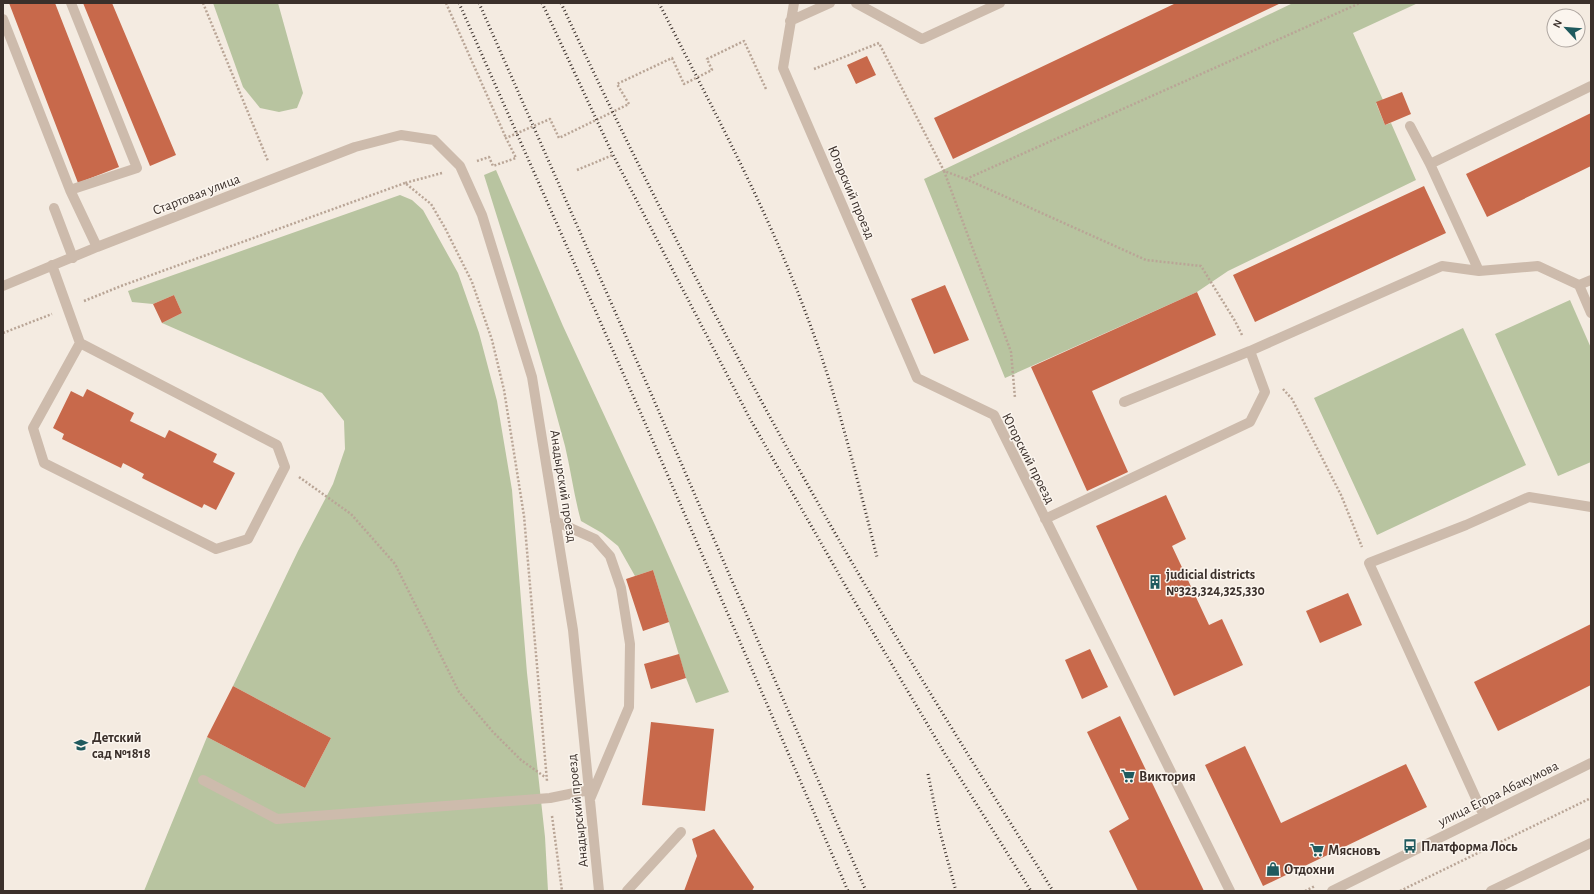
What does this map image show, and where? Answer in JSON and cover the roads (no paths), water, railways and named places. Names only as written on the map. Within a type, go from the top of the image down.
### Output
[{"type":"street","points":[[70,190],[137,168],[71,3]]},
{"type":"street","name":"Югорский проезд","points":[[794,3],[783,68],[917,378],[994,415],[1230,891]]},
{"type":"street","points":[[790,21],[830,3]]},
{"type":"street","points":[[856,3],[922,39],[1000,3]]},
{"type":"street","points":[[3,19],[70,190],[97,247]]},
{"type":"street","points":[[1430,164],[1591,86]]},
{"type":"street","points":[[1410,126],[1430,164],[1479,271]]},
{"type":"street","name":"Анадырский проезд","points":[[402,135],[434,140],[460,166],[482,215],[532,377],[573,630],[599,891]]},
{"type":"street","name":"Стартовая улица","points":[[3,286],[97,247],[355,147],[402,135]]},
{"type":"street","points":[[54,208],[72,258]]},
{"type":"street","points":[[52,265],[80,343],[277,445],[285,467],[248,539],[216,549],[44,464],[33,428],[80,343]]},
{"type":"street","points":[[1124,402],[1250,351],[1442,266],[1479,271],[1538,266],[1578,285],[1591,313]]},
{"type":"street","points":[[1578,285],[1591,280]]},
{"type":"street","points":[[1045,519],[1250,422],[1265,392],[1250,351]]},
{"type":"street","points":[[1484,816],[1369,563],[1466,525],[1529,497],[1591,507]]},
{"type":"street","points":[[555,521],[595,539],[610,556],[621,588],[630,644],[629,707],[589,801]]},
{"type":"street","name":"улица Егора Абакумова","points":[[1332,891],[1591,763]]},
{"type":"street","points":[[203,780],[277,819],[550,798],[588,790]]},
{"type":"street","points":[[627,891],[681,832]]},
{"type":"street","points":[[1492,891],[1591,843]]},
{"type":"railway","points":[[459,3],[642,416],[848,891]]},
{"type":"railway","points":[[479,3],[650,391],[866,891]]},
{"type":"railway","points":[[542,3],[613,155],[749,417],[849,592],[945,754],[1031,891]]},
{"type":"railway","points":[[561,3],[667,222],[781,437],[884,617],[1053,891]]},
{"type":"railway","points":[[659,3],[755,193],[805,311],[836,402],[877,557]]},
{"type":"railway","points":[[928,774],[940,832],[956,891]]},
{"type":"place","name":"judicial districts №323,324,325,330","points":[[1155,582]]},
{"type":"place","name":"Детский сад №1818","points":[[81,745]]},
{"type":"place","name":"Виктория","points":[[1128,776]]},
{"type":"place","name":"Платформа Лось","points":[[1410,846]]},
{"type":"place","name":"Мясновъ","points":[[1317,850]]},
{"type":"place","name":"Отдохни","points":[[1273,869]]}]
